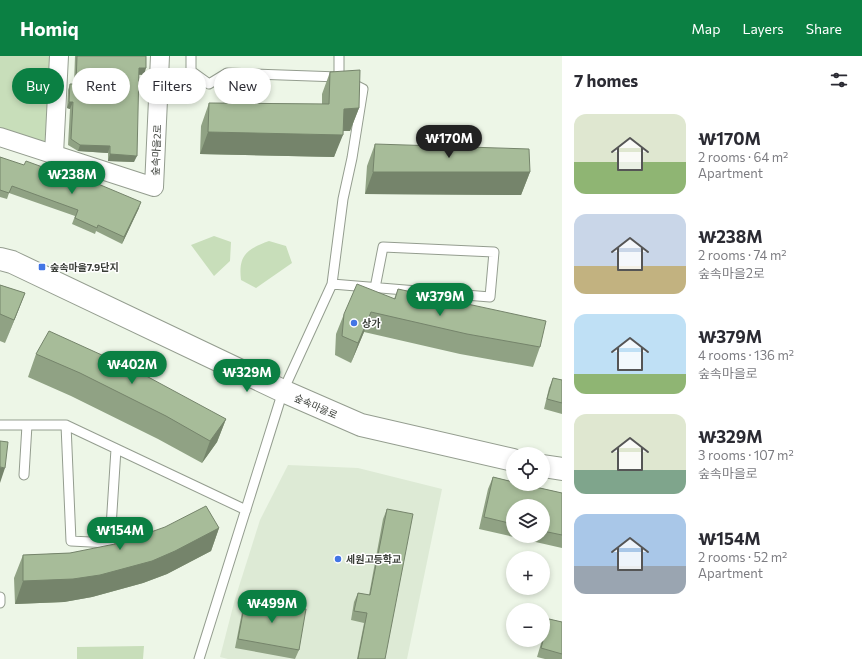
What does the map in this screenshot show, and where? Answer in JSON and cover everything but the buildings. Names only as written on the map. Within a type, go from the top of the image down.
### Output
[{"type":"main road","name":"숲속마을로","points":[[0,259],[12,262],[283,391],[361,425],[506,458]]},
{"type":"main road","points":[[550,467],[562,469]]},
{"type":"street","points":[[54,154],[59,56]]},
{"type":"street","name":"숲속마을2로","points":[[0,137],[154,186],[160,56]]},
{"type":"lane","points":[[191,56],[191,71],[209,84],[228,73],[339,77],[363,89],[352,158],[343,199],[332,284],[283,391],[199,659]]},
{"type":"lane","points":[[339,56],[339,77]]},
{"type":"lane","points":[[332,284],[375,288],[490,297],[494,252],[383,247],[375,288]]},
{"type":"lane","points":[[0,425],[66,425],[246,510]]},
{"type":"lane","points":[[24,474],[27,425]]},
{"type":"lane","points":[[66,425],[71,541],[110,543],[116,449]]},
{"type":"lane","points":[[0,597],[0,603]]},
{"type":"shaded area","name":"세원고등학교","points":[[288,465],[358,468],[442,489],[407,659],[228,659],[220,657],[235,599],[260,520]]},
{"type":"green space","points":[[0,56],[53,56],[52,68],[12,68],[12,104],[51,104],[49,139],[41,143],[0,130]]},
{"type":"green space","points":[[214,236],[231,242],[230,261],[214,276],[191,245]]},
{"type":"green space","points":[[269,241],[286,246],[292,263],[256,288],[241,280],[241,264],[246,254],[250,250]]},
{"type":"green space","points":[[144,646],[143,659],[77,659],[77,647]]},
{"type":"place","name":"숲속마을7.9단지","points":[[42,267]]},
{"type":"place","name":"상가","points":[[354,323]]},
{"type":"place","name":"세원고등학교","points":[[338,559]]}]
